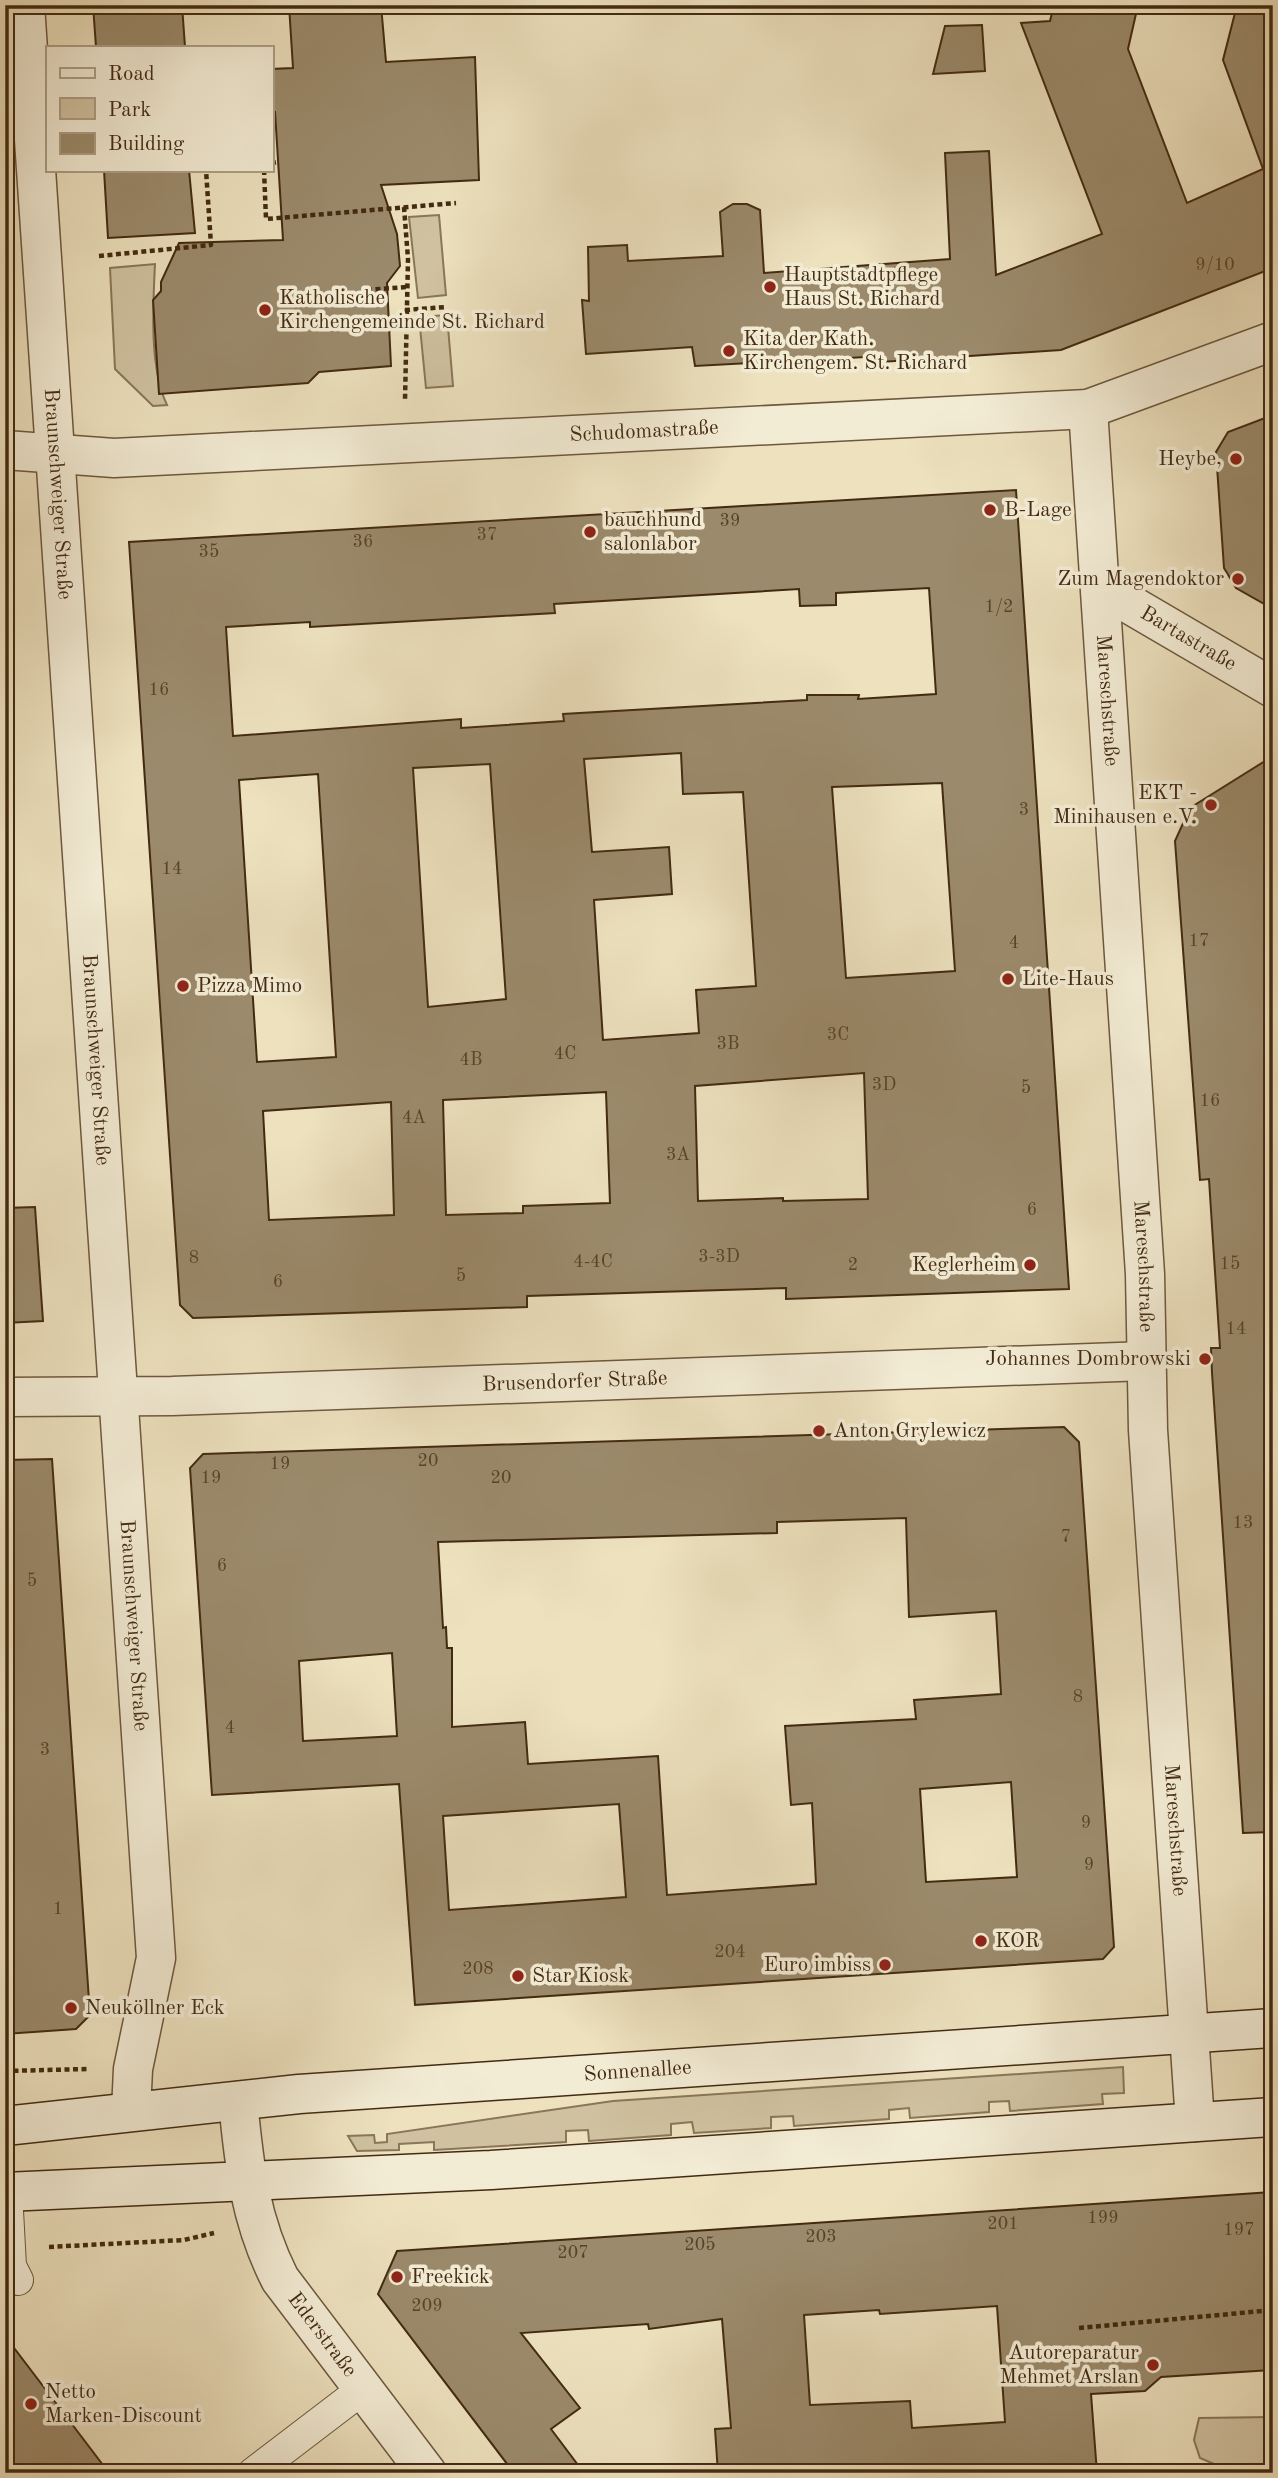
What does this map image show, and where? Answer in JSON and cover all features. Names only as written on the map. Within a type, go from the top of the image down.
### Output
[{"type":"street","name":"Braunschweiger Straße","points":[[25,5],[53,454],[156,1958],[133,2069],[131,2111]]},
{"type":"street","name":"Schudomastraße","points":[[5,450],[114,458],[1088,409],[1273,341]]},
{"type":"street","name":"Mareschstraße","points":[[1088,409],[1102,588],[1146,1287],[1147,1430],[1195,2122]]},
{"type":"street","name":"Bartastraße","points":[[1102,588],[1273,688]]},
{"type":"street","name":"Brusendorfer Straße","points":[[5,1397],[1146,1361]]},
{"type":"street","name":"Sonnenallee","points":[[5,2126],[238,2101],[1273,2028]]},
{"type":"street","name":"Ederstraße","points":[[238,2101],[246,2182],[266,2252],[280,2279],[427,2473]]},
{"type":"street","points":[[6,2192],[505,2169],[1273,2117]]},
{"type":"lane","points":[[6,2192],[11,2266],[18,2280]]},
{"type":"lane","points":[[253,2473],[363,2389]]},
{"type":"path","points":[[99,256],[211,245],[206,172]]},
{"type":"path","points":[[264,172],[266,219],[456,202]]},
{"type":"path","points":[[404,207],[405,401]]},
{"type":"path","points":[[367,290],[406,287]]},
{"type":"path","points":[[405,310],[446,307]]},
{"type":"path","points":[[5,692],[10,698],[5,698]]},
{"type":"path","points":[[5,2071],[70,2069]]},
{"type":"path","points":[[98,2246],[184,2240]]},
{"type":"path","points":[[1079,2328],[1273,2310]]},
{"type":"green space","points":[[439,215],[446,295],[418,298],[409,217]]},
{"type":"green space","points":[[155,264],[155,355],[161,390],[167,405],[153,406],[115,369],[110,268]]},
{"type":"green space","points":[[447,315],[453,386],[426,388],[419,317]]},
{"type":"green space","points":[[1123,2067],[1124,2093],[1102,2094],[1103,2104],[1010,2111],[1009,2101],[989,2102],[989,2112],[910,2118],[909,2108],[889,2110],[889,2119],[794,2126],[793,2116],[771,2117],[771,2128],[694,2133],[692,2122],[671,2124],[671,2135],[589,2141],[588,2130],[566,2131],[566,2142],[434,2150],[434,2142],[399,2144],[399,2150],[357,2151],[348,2136],[374,2135],[375,2143],[387,2142],[387,2134],[613,2101]]},
{"type":"green space","points":[[1273,2417],[1273,2473],[1235,2473],[1200,2458],[1194,2440],[1199,2418]]},
{"type":"building","points":[[93,5],[182,5],[185,46],[96,46]]},
{"type":"building","points":[[289,5],[381,5],[386,62],[475,57],[479,180],[381,185],[397,234],[400,266],[387,283],[391,366],[319,372],[308,383],[159,394],[153,300],[161,291],[161,282],[179,243],[283,240],[273,112],[273,69],[293,68]]},
{"type":"building","points":[[1054,5],[1138,5],[1128,49],[1187,203],[1263,169],[1223,60],[1237,5],[1273,5],[1273,268],[1061,350],[866,363],[866,357],[695,366],[692,347],[586,354],[582,300],[589,301],[588,247],[627,245],[628,261],[723,256],[720,212],[733,204],[747,204],[760,210],[764,273],[950,259],[945,153],[989,151],[996,275],[1102,234],[1021,23],[1050,21]]},
{"type":"building","points":[[982,25],[985,71],[933,74],[945,26]]},
{"type":"building","points":[[104,172],[189,172],[195,233],[108,238]]},
{"type":"building","points":[[1273,415],[1273,609],[1236,588],[1224,568],[1216,452],[1228,432]]},
{"type":"building","points":[[1016,490],[1069,1289],[786,1299],[786,1288],[527,1296],[527,1307],[193,1318],[180,1305],[129,542]],"holes":[[[929,588],[936,694],[858,699],[859,695],[807,695],[807,700],[563,714],[564,721],[461,728],[461,719],[233,736],[226,627],[310,622],[310,627],[555,613],[554,604],[799,589],[800,606],[836,605],[836,593]],[[681,753],[683,794],[743,792],[756,986],[696,990],[699,1033],[603,1040],[594,900],[672,894],[669,847],[592,852],[584,759]],[[490,764],[506,999],[428,1007],[413,768]],[[318,774],[336,1057],[257,1062],[239,780]],[[942,783],[955,971],[846,978],[832,787]],[[864,1073],[868,1199],[698,1201],[695,1086]],[[606,1092],[610,1203],[523,1206],[523,1213],[446,1215],[443,1100]],[[391,1102],[394,1215],[269,1220],[263,1111]]]},
{"type":"building","points":[[1273,756],[1273,1832],[1243,1833],[1212,1373],[1211,1348],[1220,1348],[1209,1179],[1200,1180],[1175,841],[1190,808]]},
{"type":"building","points":[[35,1207],[43,1321],[5,1323],[5,1208]]},
{"type":"building","points":[[1064,1427],[1079,1442],[1114,1947],[1103,1959],[415,2005],[399,1784],[212,1795],[190,1468],[203,1454]],"holes":[[[906,1518],[909,1617],[996,1611],[1001,1694],[914,1700],[916,1719],[785,1726],[791,1805],[812,1803],[816,1884],[667,1895],[658,1756],[528,1764],[525,1722],[452,1727],[452,1648],[447,1648],[446,1627],[443,1628],[438,1542],[777,1533],[777,1522]],[[392,1653],[397,1736],[303,1741],[299,1661]],[[1011,1782],[1017,1877],[926,1882],[920,1789]],[[619,1804],[626,1897],[449,1910],[443,1816]]]},
{"type":"building","points":[[52,1459],[90,2015],[76,2029],[5,2034],[5,1460]]},
{"type":"building","points":[[1273,2192],[1273,2370],[1161,2377],[1145,2391],[1091,2394],[1097,2473],[718,2473],[715,2429],[731,2428],[722,2319],[649,2329],[648,2324],[521,2333],[580,2408],[551,2429],[584,2473],[514,2473],[378,2294],[397,2251]],"holes":[[[997,2306],[1005,2422],[912,2428],[910,2401],[810,2405],[804,2315],[879,2310],[880,2314]]]},
{"type":"building","name":"Netto Marken-Discount","points":[[5,2336],[109,2473],[5,2473]]},
{"type":"place","name":"Hauptstadtpflege Haus St. Richard","points":[[770,287]]},
{"type":"place","name":"Katholische Kirchengemeinde St. Richard","points":[[265,310]]},
{"type":"place","name":"Kita der Kath. Kirchengem. St. Richard","points":[[729,351]]},
{"type":"place","name":"Heybe,","points":[[1236,459]]},
{"type":"place","name":"B-Lage","points":[[990,510]]},
{"type":"place","name":"bauchhund salonlabor","points":[[590,532]]},
{"type":"place","name":"Zum Magendoktor","points":[[1238,579]]},
{"type":"place","name":"EKT - Minihausen e.V.","points":[[1211,805]]},
{"type":"place","name":"Lite-Haus","points":[[1008,979]]},
{"type":"place","name":"Pizza Mimo","points":[[183,986]]},
{"type":"place","name":"Keglerheim","points":[[1030,1265]]},
{"type":"place","name":"Johannes Dombrowski","points":[[1205,1359]]},
{"type":"place","name":"Anton Grylewicz","points":[[819,1431]]},
{"type":"place","name":"KOR","points":[[981,1941]]},
{"type":"place","name":"Euro imbiss","points":[[885,1965]]},
{"type":"place","name":"Star Kiosk","points":[[518,1976]]},
{"type":"place","name":"Neuköllner Eck","points":[[71,2008]]},
{"type":"place","name":"Freekick","points":[[397,2277]]},
{"type":"place","name":"Autoreparatur Mehmet Arslan","points":[[1153,2365]]},
{"type":"place","name":"Netto Marken-Discount","points":[[31,2404]]}]
